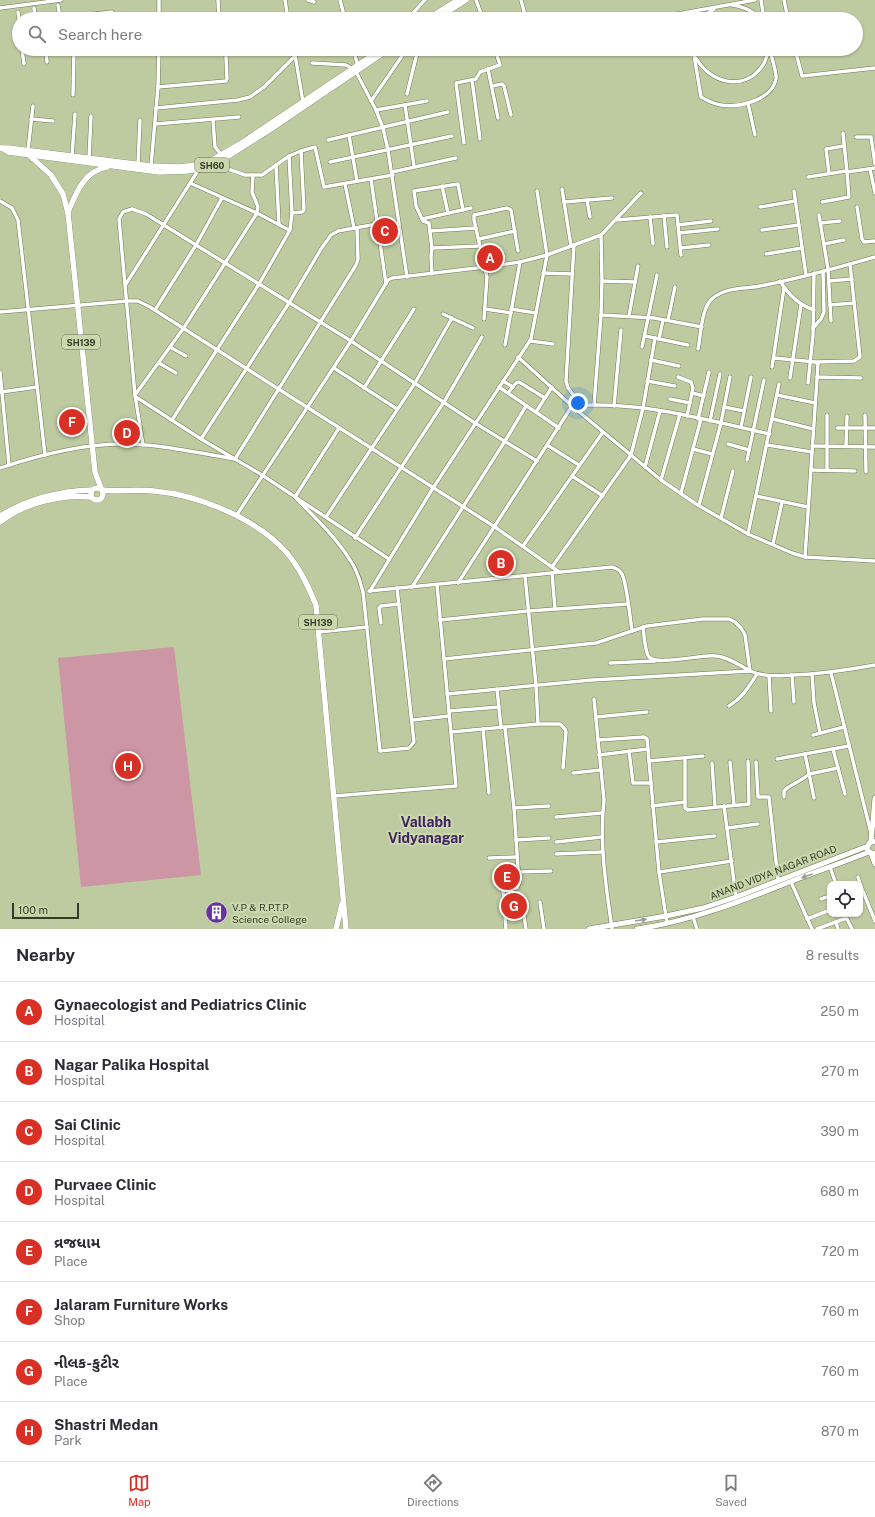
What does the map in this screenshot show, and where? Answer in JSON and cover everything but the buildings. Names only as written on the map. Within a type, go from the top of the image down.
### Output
[{"type":"main road","points":[[438,12],[458,0]]},
{"type":"main road","points":[[447,12],[466,0]]},
{"type":"main road","name":"SH60","points":[[28,152],[151,168],[187,171],[199,169],[214,164],[271,129],[372,56]]},
{"type":"main road","name":"SH60","points":[[1,148],[8,152],[28,152],[72,156],[89,158],[112,164],[138,164],[151,168],[195,165],[221,154],[377,56]]},
{"type":"main road","name":"SH139","points":[[28,152],[51,175],[63,194],[68,213],[93,446],[95,472],[92,492]]},
{"type":"main road","points":[[68,213],[84,180],[98,168],[112,164]]},
{"type":"main road","name":"SH139","points":[[95,472],[101,489],[115,491],[154,491],[185,496],[236,516],[264,532],[286,552],[302,573],[316,605],[346,929]]},
{"type":"main road","points":[[0,522],[25,508],[38,503],[92,492],[97,487],[101,489],[103,497],[96,500],[92,492]]},
{"type":"main road","points":[[0,516],[24,503],[36,499],[74,491],[92,492]]},
{"type":"main road","name":"SH139","points":[[103,497],[115,491]]},
{"type":"main road","points":[[875,798],[871,842],[875,864]]},
{"type":"main road","name":"ANAND VIDYA NAGAR ROAD","points":[[589,929],[612,927],[703,908],[736,897],[871,842]]},
{"type":"main road","name":"ANAND VIDYA NAGAR ROAD","points":[[637,929],[664,926],[694,917],[872,853]]},
{"type":"main road","points":[[336,929],[343,900]]},
{"type":"street","points":[[0,8],[25,2],[61,0]]},
{"type":"street","points":[[159,0],[159,12]]},
{"type":"street","points":[[218,0],[219,12]]},
{"type":"street","points":[[285,0],[287,12]]},
{"type":"street","points":[[308,0],[314,2]]},
{"type":"street","points":[[340,0],[343,12]]},
{"type":"street","points":[[414,12],[424,0]]},
{"type":"street","points":[[476,0],[480,12]]},
{"type":"street","points":[[521,0],[524,12]]},
{"type":"street","points":[[723,0],[724,6]]},
{"type":"street","points":[[693,12],[755,0]]},
{"type":"street","points":[[761,0],[763,12]]},
{"type":"street","points":[[784,0],[787,12]]},
{"type":"street","points":[[58,5],[59,12]]},
{"type":"street","points":[[729,5],[742,7],[754,12]]},
{"type":"street","points":[[709,12],[717,7]]},
{"type":"street","points":[[34,8],[34,12]]},
{"type":"street","points":[[23,56],[24,64]]},
{"type":"street","points":[[47,56],[47,62]]},
{"type":"street","points":[[73,95],[74,56]]},
{"type":"street","points":[[151,168],[158,87],[159,56]]},
{"type":"street","points":[[156,108],[238,100],[250,97],[264,87],[295,56]]},
{"type":"street","points":[[295,56],[303,102]]},
{"type":"street","points":[[354,56],[356,68],[383,128],[392,173],[407,276]]},
{"type":"street","points":[[371,102],[402,56]]},
{"type":"street","points":[[407,94],[416,56]]},
{"type":"street","points":[[464,144],[456,84],[458,82],[476,79],[480,72],[500,64],[497,56]]},
{"type":"street","points":[[694,56],[701,97],[722,106],[748,103],[761,98],[774,85],[776,78],[771,56]]},
{"type":"street","points":[[695,56],[706,72],[715,78],[728,82],[742,80],[754,74],[763,65],[767,56]]},
{"type":"street","points":[[797,56],[802,76],[875,68]]},
{"type":"street","points":[[158,87],[226,81],[226,57]]},
{"type":"street","points":[[312,63],[343,65],[356,68]]},
{"type":"street","points":[[488,69],[498,118]]},
{"type":"street","points":[[472,80],[480,139]]},
{"type":"street","points":[[492,86],[502,84],[504,86],[511,115]]},
{"type":"street","points":[[376,110],[427,101]]},
{"type":"street","points":[[748,103],[755,135]]},
{"type":"street","points":[[405,105],[414,166]]},
{"type":"street","points":[[28,152],[33,106]]},
{"type":"street","points":[[328,140],[448,112]]},
{"type":"street","points":[[72,156],[75,114]]},
{"type":"street","points":[[89,158],[91,116]]},
{"type":"street","points":[[155,124],[239,117]]},
{"type":"street","points":[[31,118],[53,121]]},
{"type":"street","points":[[138,164],[140,120]]},
{"type":"street","points":[[213,120],[215,147],[221,154]]},
{"type":"street","points":[[822,202],[849,197],[843,133]]},
{"type":"street","points":[[349,135],[357,182]]},
{"type":"street","points":[[330,162],[452,136]]},
{"type":"street","points":[[856,137],[871,137],[875,164]]},
{"type":"street","points":[[828,173],[826,149],[844,146]]},
{"type":"street","points":[[214,164],[245,175],[262,175],[289,156],[314,147],[316,148],[324,187],[371,179],[414,166],[456,158]]},
{"type":"street","points":[[292,213],[302,212],[304,210],[301,151]]},
{"type":"street","points":[[172,420],[259,284],[291,228],[292,213],[289,156]]},
{"type":"street","points":[[276,165],[278,225]]},
{"type":"street","points":[[808,176],[875,168]]},
{"type":"street","points":[[126,284],[199,169]]},
{"type":"street","points":[[870,169],[875,193]]},
{"type":"street","points":[[135,396],[183,329],[257,213],[258,206],[252,192],[253,175]]},
{"type":"street","points":[[371,179],[386,284]]},
{"type":"street","points":[[190,183],[257,213],[289,230]]},
{"type":"street","points":[[235,459],[357,262],[355,228],[345,184]]},
{"type":"street","points":[[432,274],[432,248],[429,222],[422,219],[416,206],[414,192],[458,184],[463,210]]},
{"type":"street","points":[[442,186],[448,213]]},
{"type":"street","points":[[562,189],[572,246],[573,274],[566,381],[568,388],[582,406]]},
{"type":"street","points":[[794,191],[806,275]]},
{"type":"street","points":[[370,591],[475,422],[530,341],[547,255],[537,192]]},
{"type":"street","points":[[236,516],[334,368],[389,279],[520,262],[547,255],[601,235],[641,192]]},
{"type":"street","points":[[155,310],[196,245],[222,198]]},
{"type":"street","points":[[564,202],[612,198]]},
{"type":"street","points":[[587,200],[590,217]]},
{"type":"street","points":[[0,201],[12,208],[18,220],[45,455]]},
{"type":"street","points":[[760,207],[795,201]]},
{"type":"street","points":[[857,207],[862,239],[864,242],[875,241]]},
{"type":"street","points":[[422,219],[471,208]]},
{"type":"street","points":[[484,319],[488,285],[474,217],[476,214],[510,208],[512,210],[518,251]]},
{"type":"street","points":[[142,445],[135,396],[128,301],[119,219],[123,212],[132,209],[146,214],[289,302],[537,461]]},
{"type":"street","points":[[664,215],[667,247]]},
{"type":"street","points":[[616,220],[677,215],[681,255]]},
{"type":"street","points":[[819,215],[828,269],[831,321]]},
{"type":"street","points":[[650,217],[653,244]]},
{"type":"street","points":[[678,225],[711,221]]},
{"type":"street","points":[[821,223],[840,221]]},
{"type":"street","points":[[201,439],[331,235],[338,231],[377,224]]},
{"type":"street","points":[[762,230],[799,225]]},
{"type":"street","points":[[430,231],[476,228]]},
{"type":"street","points":[[679,234],[718,229]]},
{"type":"street","points":[[479,239],[515,231]]},
{"type":"street","points":[[594,405],[601,316],[601,235]]},
{"type":"street","points":[[824,244],[844,240]]},
{"type":"street","points":[[680,248],[709,245]]},
{"type":"street","points":[[432,248],[480,246]]},
{"type":"street","points":[[766,254],[802,248]]},
{"type":"street","points":[[698,349],[706,308],[713,297],[726,291],[759,286],[875,257]]},
{"type":"street","points":[[505,345],[520,262]]},
{"type":"street","points":[[774,358],[813,362],[854,361],[860,357],[850,264]]},
{"type":"street","points":[[629,316],[638,266]]},
{"type":"street","points":[[813,328],[821,319],[824,312],[823,271]]},
{"type":"street","points":[[544,273],[573,274]]},
{"type":"street","points":[[808,383],[813,362],[814,273]]},
{"type":"street","points":[[642,347],[657,275]]},
{"type":"street","points":[[829,282],[852,279]]},
{"type":"street","points":[[602,281],[635,282]]},
{"type":"street","points":[[780,281],[784,288],[801,305],[814,310]]},
{"type":"street","points":[[552,567],[631,455],[643,408],[651,360],[657,338],[666,320],[675,287]]},
{"type":"street","points":[[772,367],[784,288]]},
{"type":"street","points":[[0,312],[77,304],[138,301],[155,310],[464,507],[559,572]]},
{"type":"street","points":[[830,305],[854,303]]},
{"type":"street","points":[[790,378],[801,305]]},
{"type":"street","points":[[364,388],[414,309]]},
{"type":"street","points":[[485,309],[536,313]]},
{"type":"street","points":[[443,314],[473,328]]},
{"type":"street","points":[[601,316],[649,317],[702,327]]},
{"type":"street","points":[[326,517],[414,383],[452,318]]},
{"type":"street","points":[[614,406],[621,330]]},
{"type":"street","points":[[645,336],[688,345]]},
{"type":"street","points":[[355,538],[444,402],[482,337]]},
{"type":"street","points":[[530,341],[553,344]]},
{"type":"street","points":[[170,347],[186,356]]},
{"type":"street","points":[[518,357],[572,406],[661,480],[699,505],[748,534],[773,544],[792,554],[805,557],[875,561]]},
{"type":"street","points":[[651,360],[679,366]]},
{"type":"street","points":[[805,557],[818,364],[813,362]]},
{"type":"street","points":[[159,363],[176,373]]},
{"type":"street","points":[[334,368],[397,409]]},
{"type":"street","points":[[0,372],[9,465]]},
{"type":"street","points":[[681,493],[700,419],[709,372]]},
{"type":"street","points":[[710,421],[720,374]]},
{"type":"street","points":[[817,376],[860,378]]},
{"type":"street","points":[[678,377],[691,382],[693,388],[687,416]]},
{"type":"street","points":[[699,505],[721,423],[730,377]]},
{"type":"street","points":[[741,428],[751,377]]},
{"type":"street","points":[[747,460],[764,380]]},
{"type":"street","points":[[503,381],[513,387]]},
{"type":"street","points":[[647,381],[675,386]]},
{"type":"street","points":[[508,393],[516,383],[522,383],[545,398]]},
{"type":"street","points":[[748,534],[770,434],[779,384]]},
{"type":"street","points":[[1,392],[37,387]]},
{"type":"street","points":[[499,387],[559,428]]},
{"type":"street","points":[[536,412],[552,387]]},
{"type":"street","points":[[692,393],[704,396]]},
{"type":"street","points":[[777,395],[815,403]]},
{"type":"street","points":[[135,396],[201,439],[262,475],[355,538],[389,559]]},
{"type":"street","points":[[670,399],[690,403]]},
{"type":"street","points":[[572,406],[594,405],[643,408],[680,414],[770,434]]},
{"type":"street","points":[[412,587],[464,507],[526,406]]},
{"type":"street","points":[[458,583],[572,406]]},
{"type":"street","points":[[724,406],[744,411]]},
{"type":"street","points":[[645,467],[660,411]]},
{"type":"street","points":[[661,480],[680,414]]},
{"type":"street","points":[[827,415],[827,470]]},
{"type":"street","points":[[846,446],[847,416]]},
{"type":"street","points":[[865,416],[866,472]]},
{"type":"street","points":[[773,419],[813,429]]},
{"type":"street","points":[[295,497],[339,428]]},
{"type":"street","points":[[838,428],[875,428]]},
{"type":"street","points":[[523,546],[603,432]]},
{"type":"street","points":[[0,468],[45,455],[93,446],[123,444],[184,450],[235,459]]},
{"type":"street","points":[[728,444],[749,450]]},
{"type":"street","points":[[547,445],[579,466]]},
{"type":"street","points":[[767,445],[812,452]]},
{"type":"street","points":[[812,446],[875,446]]},
{"type":"street","points":[[693,449],[712,454]]},
{"type":"street","points":[[811,470],[855,471]]},
{"type":"street","points":[[721,518],[733,471]]},
{"type":"street","points":[[572,476],[603,496]]},
{"type":"street","points":[[756,496],[808,507]]},
{"type":"street","points":[[295,497],[331,535],[351,561],[363,592],[380,751],[408,748],[412,746],[414,742],[413,720],[398,588]]},
{"type":"street","points":[[773,544],[782,502]]},
{"type":"street","points":[[363,592],[612,567],[616,568],[622,574],[624,579],[632,631]]},
{"type":"street","points":[[552,573],[555,609]]},
{"type":"street","points":[[525,576],[533,650],[538,724]]},
{"type":"street","points":[[334,796],[456,786],[437,585]]},
{"type":"street","points":[[381,623],[381,606],[399,604]]},
{"type":"street","points":[[440,620],[528,611],[628,604]]},
{"type":"street","points":[[444,659],[596,643],[643,627],[688,620],[729,619],[735,622],[745,635],[750,671]]},
{"type":"street","points":[[319,632],[367,627]]},
{"type":"street","points":[[643,627],[649,657],[654,660],[664,661]]},
{"type":"street","points":[[610,663],[664,661],[715,656],[726,658],[757,674],[769,676],[830,673],[875,666]]},
{"type":"street","points":[[447,694],[605,679],[649,678],[750,671]]},
{"type":"street","points":[[830,673],[849,746],[871,842]]},
{"type":"street","points":[[729,706],[746,692],[757,674]]},
{"type":"street","points":[[812,674],[814,703],[820,733]]},
{"type":"street","points":[[792,675],[794,702]]},
{"type":"street","points":[[769,676],[771,711]]},
{"type":"street","points":[[497,689],[514,808],[519,872],[517,888],[503,891],[506,929]]},
{"type":"street","points":[[594,699],[604,800],[602,813],[602,852],[612,927]]},
{"type":"street","points":[[449,711],[499,707]]},
{"type":"street","points":[[596,717],[647,712]]},
{"type":"street","points":[[413,720],[449,716]]},
{"type":"street","points":[[451,732],[538,724],[560,724],[565,729],[566,737],[563,768]]},
{"type":"street","points":[[813,735],[844,727]]},
{"type":"street","points":[[483,729],[489,793]]},
{"type":"street","points":[[598,740],[644,736],[647,739],[659,872],[666,916],[664,926]]},
{"type":"street","points":[[777,759],[849,746]]},
{"type":"street","points":[[599,755],[648,749]]},
{"type":"street","points":[[833,749],[845,794]]},
{"type":"street","points":[[629,751],[633,783],[651,783]]},
{"type":"street","points":[[805,754],[814,798]]},
{"type":"street","points":[[649,761],[703,756]]},
{"type":"street","points":[[685,758],[685,808],[688,810],[715,806],[749,804],[748,761]]},
{"type":"street","points":[[730,762],[734,805]]},
{"type":"street","points":[[756,762],[758,797],[769,797],[778,880]]},
{"type":"street","points":[[712,763],[715,806]]},
{"type":"street","points":[[784,797],[784,791],[786,788],[809,774],[838,768]]},
{"type":"street","points":[[573,773],[601,770]]},
{"type":"street","points":[[652,806],[685,802]]},
{"type":"street","points":[[514,808],[550,806]]},
{"type":"street","points":[[724,806],[736,897]]},
{"type":"street","points":[[556,817],[602,813]]},
{"type":"street","points":[[727,828],[758,824]]},
{"type":"street","points":[[656,842],[715,836]]},
{"type":"street","points":[[556,842],[602,837]]},
{"type":"street","points":[[516,840],[549,838]]},
{"type":"street","points":[[556,854],[602,852]]},
{"type":"street","points":[[489,858],[517,857]]},
{"type":"street","points":[[659,872],[732,861]]},
{"type":"street","points":[[830,867],[835,881]]},
{"type":"street","points":[[519,872],[551,871]]},
{"type":"street","points":[[858,877],[859,881]]},
{"type":"street","points":[[791,882],[812,929]]},
{"type":"street","points":[[863,892],[875,921]]},
{"type":"street","points":[[821,899],[827,897]]},
{"type":"street","points":[[540,902],[544,929]]},
{"type":"street","points":[[522,903],[526,929]]},
{"type":"street","points":[[807,919],[827,911]]},
{"type":"street","points":[[694,917],[697,929]]},
{"type":"street","points":[[817,929],[844,919],[847,919],[852,929]]},
{"type":"street","points":[[836,922],[838,929]]},
{"type":"shaded area","points":[[174,647],[201,875],[81,887],[58,658]]},
{"type":"place","name":"Sai Clinic","points":[[385,231]]},
{"type":"place","name":"Gynaecologist and Pediatrics Clinic","points":[[490,258]]},
{"type":"place","name":"Jalaram Furniture Works","points":[[72,422]]},
{"type":"place","name":"Purvaee Clinic","points":[[127,433]]},
{"type":"place","name":"Nagar Palika Hospital","points":[[501,563]]},
{"type":"place","name":"Shastri Medan","points":[[128,766]]},
{"type":"place","name":"વ્રજધામ","points":[[507,877]]},
{"type":"place","name":"નીલક-કુટીર","points":[[514,906]]},
{"type":"place","name":"V.P & R.P.T.P Science College","points":[[216,913]]},
{"type":"district","name":"Vallabh Vidyanagar","points":[[426,830]]}]
